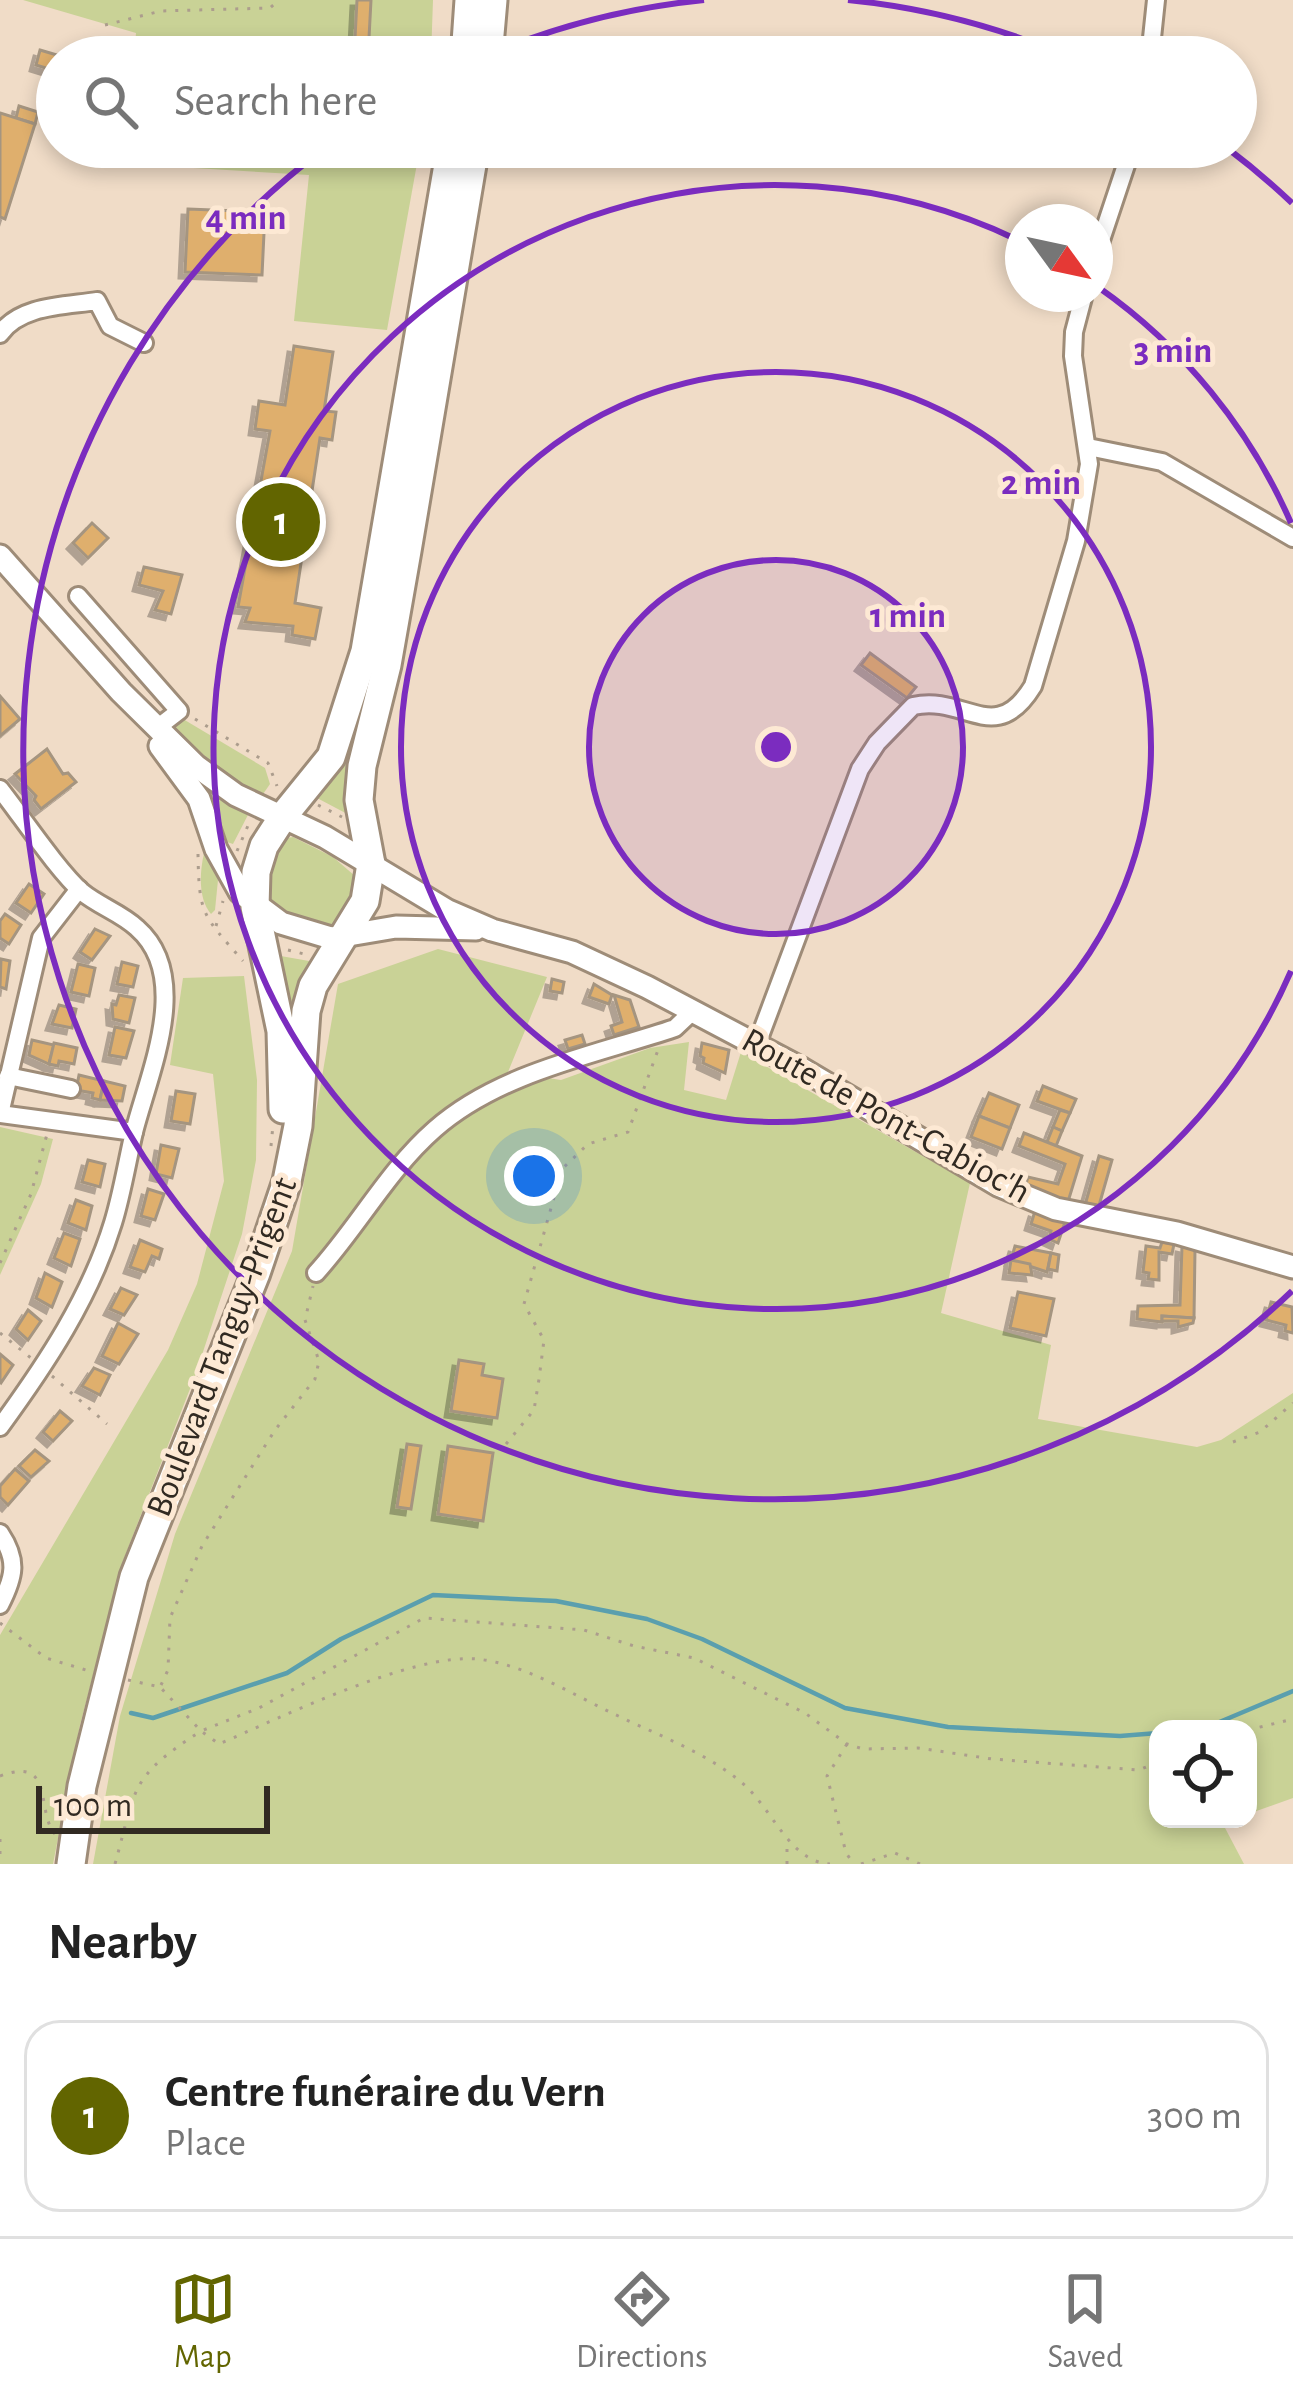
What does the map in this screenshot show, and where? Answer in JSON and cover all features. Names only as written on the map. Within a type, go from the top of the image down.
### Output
[{"type":"main road","points":[[467,36],[470,0]]},
{"type":"main road","points":[[490,36],[493,0]]},
{"type":"main road","points":[[270,1232],[284,1096],[274,987],[255,907],[256,872],[281,801],[331,758],[365,651],[447,168]]},
{"type":"main road","points":[[371,864],[359,800],[362,766],[395,619],[471,168]]},
{"type":"main road","name":"Boulevard Tanguy-Prigent","points":[[67,1851],[134,1577],[287,1181],[298,1126],[313,986],[365,901],[371,864]]},
{"type":"street","points":[[1152,36],[1156,0]]},
{"type":"street","points":[[1113,204],[1125,168]]},
{"type":"street","points":[[2,327],[30,312],[98,301],[110,326],[145,343]]},
{"type":"street","points":[[757,1043],[860,770],[877,743],[913,706],[942,704],[998,718],[1020,708],[1033,686],[1076,541],[1088,447],[1074,369],[1079,312]]},
{"type":"street","points":[[1088,447],[1162,462],[1293,538]]},
{"type":"street","points":[[0,556],[121,692],[196,766],[236,795],[281,801],[371,864]]},
{"type":"street","points":[[78,596],[179,711],[157,728]]},
{"type":"street","points":[[121,692],[199,799],[225,870],[255,907],[304,933],[345,938]]},
{"type":"street","points":[[0,789],[79,889],[136,926],[151,942],[166,992],[113,1225],[79,1305],[44,1368],[0,1426]]},
{"type":"street","name":"Route de Pont-Cabioc'h","points":[[371,864],[448,910],[492,930],[572,952],[757,1043],[998,1185],[1056,1209],[1177,1233],[1293,1267]]},
{"type":"street","points":[[79,889],[41,938],[0,1114],[134,1132]]},
{"type":"street","name":"Route de Pont-Cabioc'h","points":[[345,938],[396,927],[492,930]]},
{"type":"street","points":[[316,1273],[350,1236],[395,1171],[436,1128],[469,1105],[521,1078],[664,1032],[687,1020],[693,1011]]},
{"type":"street","points":[[8,1076],[71,1089]]},
{"type":"street","points":[[0,1533],[14,1562],[0,1605]]},
{"type":"path","points":[[105,25],[161,11],[270,8],[279,0]]},
{"type":"path","points":[[179,711],[268,763],[281,801]]},
{"type":"path","points":[[195,842],[202,911],[250,969]]},
{"type":"path","points":[[506,1444],[534,1410],[544,1340],[524,1304],[562,1169],[589,1144],[628,1132],[664,1032]]},
{"type":"path","points":[[0,1263],[31,1194],[51,1121]]},
{"type":"path","points":[[160,1687],[168,1670],[170,1618],[202,1546],[275,1430],[315,1379],[319,1361],[305,1320],[316,1273]]},
{"type":"path","points":[[1233,1442],[1260,1432],[1293,1403]]},
{"type":"path","points":[[116,1864],[134,1788],[155,1761],[201,1731],[259,1708],[424,1618],[584,1630],[694,1658],[805,1712],[847,1744],[1139,1770],[1149,1766]]},
{"type":"path","points":[[0,1622],[46,1658],[89,1671]]},
{"type":"path","points":[[125,1679],[160,1687],[219,1744],[436,1660],[477,1659],[514,1667],[715,1762],[770,1811],[794,1849],[814,1863],[830,1864]]},
{"type":"path","points":[[1257,1728],[1293,1720]]},
{"type":"path","points":[[847,1744],[827,1776],[846,1853],[857,1864],[895,1853],[920,1864]]},
{"type":"path","points":[[0,1776],[13,1771],[36,1778],[43,1786],[49,1829],[67,1851]]},
{"type":"path","points":[[787,1838],[787,1864]]},
{"type":"path","points":[[0,1839],[0,1859]]},
{"type":"green space","points":[[23,0],[433,0],[432,36],[136,33]]},
{"type":"green space","points":[[193,168],[416,168],[387,330],[294,321],[309,175]]},
{"type":"green space","points":[[373,661],[353,817],[317,798],[338,770]]},
{"type":"green space","points":[[183,719],[265,768],[270,784],[261,797],[170,733]]},
{"type":"green space","points":[[207,784],[251,809],[233,844],[227,842]]},
{"type":"green space","points":[[287,838],[333,857],[355,876],[350,901],[335,926],[290,915],[271,902],[275,861]]},
{"type":"green space","points":[[205,850],[218,880],[211,914],[202,891]]},
{"type":"green space","points":[[438,949],[547,977],[508,1072],[561,1080],[650,1048],[689,1042],[684,1090],[726,1100],[741,1052],[970,1183],[941,1313],[1051,1345],[1038,1419],[1197,1447],[1221,1440],[1293,1393],[1293,1798],[1257,1811],[1257,1720],[1149,1720],[1149,1828],[1225,1828],[1244,1864],[93,1864],[120,1716],[175,1534],[292,1251],[338,984]]},
{"type":"green space","points":[[275,955],[309,961],[311,967],[294,1034]]},
{"type":"green space","points":[[244,976],[257,1080],[256,1160],[242,1234],[195,1376],[123,1561],[80,1725],[53,1864],[0,1864],[0,1635],[168,1350],[197,1284],[224,1181],[213,1074],[170,1065],[183,978]]},
{"type":"green space","points":[[0,1127],[53,1139],[41,1184],[0,1275]]},
{"type":"building","points":[[357,0],[371,0],[369,36],[355,36]]},
{"type":"building","points":[[19,106],[36,111],[35,124],[16,118]]},
{"type":"building","points":[[0,113],[35,124],[5,219],[0,217]]},
{"type":"building","points":[[188,209],[265,212],[262,275],[185,272]]},
{"type":"building","points":[[294,346],[333,352],[324,411],[336,412],[332,440],[320,438],[295,603],[321,608],[315,639],[292,635],[293,626],[245,622],[250,608],[238,607],[270,431],[255,429],[259,401],[285,405]]},
{"type":"building","points":[[92,523],[108,538],[88,558],[73,543]]},
{"type":"building","points":[[144,567],[182,575],[171,614],[155,610],[163,591],[139,585]]},
{"type":"building","points":[[870,653],[916,687],[907,698],[861,665]]},
{"type":"building","points":[[0,696],[20,719],[0,736]]},
{"type":"building","points":[[47,749],[63,774],[76,782],[41,809],[36,796],[15,774]]},
{"type":"building","points":[[29,884],[44,894],[31,913],[16,903]]},
{"type":"building","points":[[5,914],[21,925],[9,944],[0,938]]},
{"type":"building","points":[[95,929],[110,936],[92,960],[80,952]]},
{"type":"building","points":[[1,959],[10,961],[6,989],[0,987]]},
{"type":"building","points":[[122,962],[138,966],[133,987],[117,984]]},
{"type":"building","points":[[78,964],[95,968],[89,996],[71,992]]},
{"type":"building","points":[[552,979],[564,982],[562,993],[550,991]]},
{"type":"building","points":[[594,984],[612,995],[609,1004],[589,997]]},
{"type":"building","points":[[119,995],[135,998],[129,1023],[113,1019],[112,1004],[116,1005]]},
{"type":"building","points":[[614,995],[630,1000],[639,1027],[614,1035],[611,1026],[622,1022]]},
{"type":"building","points":[[59,1005],[76,1009],[72,1028],[52,1024]]},
{"type":"building","points":[[115,1027],[134,1031],[126,1058],[109,1055]]},
{"type":"building","points":[[582,1035],[585,1044],[568,1049],[565,1040]]},
{"type":"building","points":[[32,1040],[54,1045],[49,1064],[29,1055]]},
{"type":"building","points":[[54,1043],[77,1048],[74,1064],[49,1064]]},
{"type":"building","points":[[702,1043],[729,1050],[725,1073],[703,1063]]},
{"type":"building","points":[[79,1075],[104,1081],[100,1100],[92,1098],[93,1093],[76,1090]]},
{"type":"building","points":[[104,1081],[125,1086],[122,1101],[100,1100]]},
{"type":"building","points":[[1043,1086],[1076,1099],[1070,1113],[1037,1101]]},
{"type":"building","points":[[176,1091],[195,1094],[190,1124],[171,1121]]},
{"type":"building","points":[[989,1093],[1019,1105],[1010,1128],[979,1116]]},
{"type":"building","points":[[1060,1110],[1070,1113],[1062,1131],[1053,1127]]},
{"type":"building","points":[[979,1116],[1010,1128],[1002,1149],[971,1137]]},
{"type":"building","points":[[1053,1127],[1062,1131],[1056,1146],[1047,1142]]},
{"type":"building","points":[[1024,1133],[1082,1156],[1067,1205],[1025,1187],[1028,1177],[1058,1184],[1065,1164],[1019,1146]]},
{"type":"building","points":[[161,1145],[179,1149],[172,1178],[156,1174]]},
{"type":"building","points":[[1099,1156],[1112,1160],[1098,1209],[1085,1205]]},
{"type":"building","points":[[88,1160],[105,1164],[100,1187],[82,1182]]},
{"type":"building","points":[[148,1189],[164,1194],[155,1220],[141,1216]]},
{"type":"building","points":[[76,1200],[92,1206],[86,1230],[68,1223]]},
{"type":"building","points":[[1035,1211],[1065,1222],[1058,1243],[1049,1239],[1051,1231],[1031,1224]]},
{"type":"building","points":[[64,1233],[80,1239],[71,1266],[54,1258]]},
{"type":"building","points":[[140,1240],[162,1249],[159,1259],[152,1256],[145,1272],[130,1267]]},
{"type":"building","points":[[1162,1242],[1174,1244],[1172,1254],[1159,1252],[1159,1280],[1148,1279],[1149,1273],[1143,1272],[1146,1246],[1160,1248]]},
{"type":"building","points":[[1015,1246],[1051,1253],[1047,1272],[1011,1260]]},
{"type":"building","points":[[1182,1246],[1195,1249],[1194,1318],[1137,1319],[1138,1306],[1180,1305]]},
{"type":"building","points":[[1051,1253],[1059,1255],[1057,1271],[1048,1269]]},
{"type":"building","points":[[1011,1260],[1030,1264],[1032,1275],[1009,1273]]},
{"type":"building","points":[[45,1273],[62,1282],[52,1307],[36,1298]]},
{"type":"building","points":[[121,1288],[137,1295],[124,1315],[110,1309]]},
{"type":"building","points":[[1018,1292],[1054,1299],[1046,1336],[1010,1328]]},
{"type":"building","points":[[1271,1302],[1292,1307],[1293,1333],[1285,1331],[1286,1325],[1266,1320]]},
{"type":"building","points":[[28,1310],[41,1321],[28,1340],[16,1329]]},
{"type":"building","points":[[1162,1316],[1194,1318],[1193,1323],[1178,1327],[1178,1321],[1162,1321]]},
{"type":"building","points":[[118,1323],[138,1334],[119,1364],[102,1356]]},
{"type":"building","points":[[0,1354],[13,1365],[1,1383],[0,1382]]},
{"type":"building","points":[[459,1360],[484,1364],[482,1375],[503,1379],[497,1418],[451,1411]]},
{"type":"building","points":[[94,1368],[110,1375],[100,1395],[82,1386]]},
{"type":"building","points":[[60,1411],[72,1421],[53,1441],[43,1432]]},
{"type":"building","points":[[407,1444],[421,1446],[411,1509],[397,1507]]},
{"type":"building","points":[[448,1446],[493,1453],[483,1521],[438,1514]]},
{"type":"building","points":[[35,1450],[49,1461],[31,1477],[19,1466]]},
{"type":"building","points":[[15,1469],[29,1481],[8,1505],[0,1497],[0,1486]]},
{"type":"waterway","points":[[131,1713],[153,1718],[287,1673],[341,1639],[433,1595],[556,1601],[647,1619],[702,1639],[845,1708],[948,1727],[1149,1734]]},
{"type":"waterway","points":[[1224,1720],[1293,1691]]},
{"type":"place","name":"Centre funéraire du Vern","points":[[281,522]]}]
